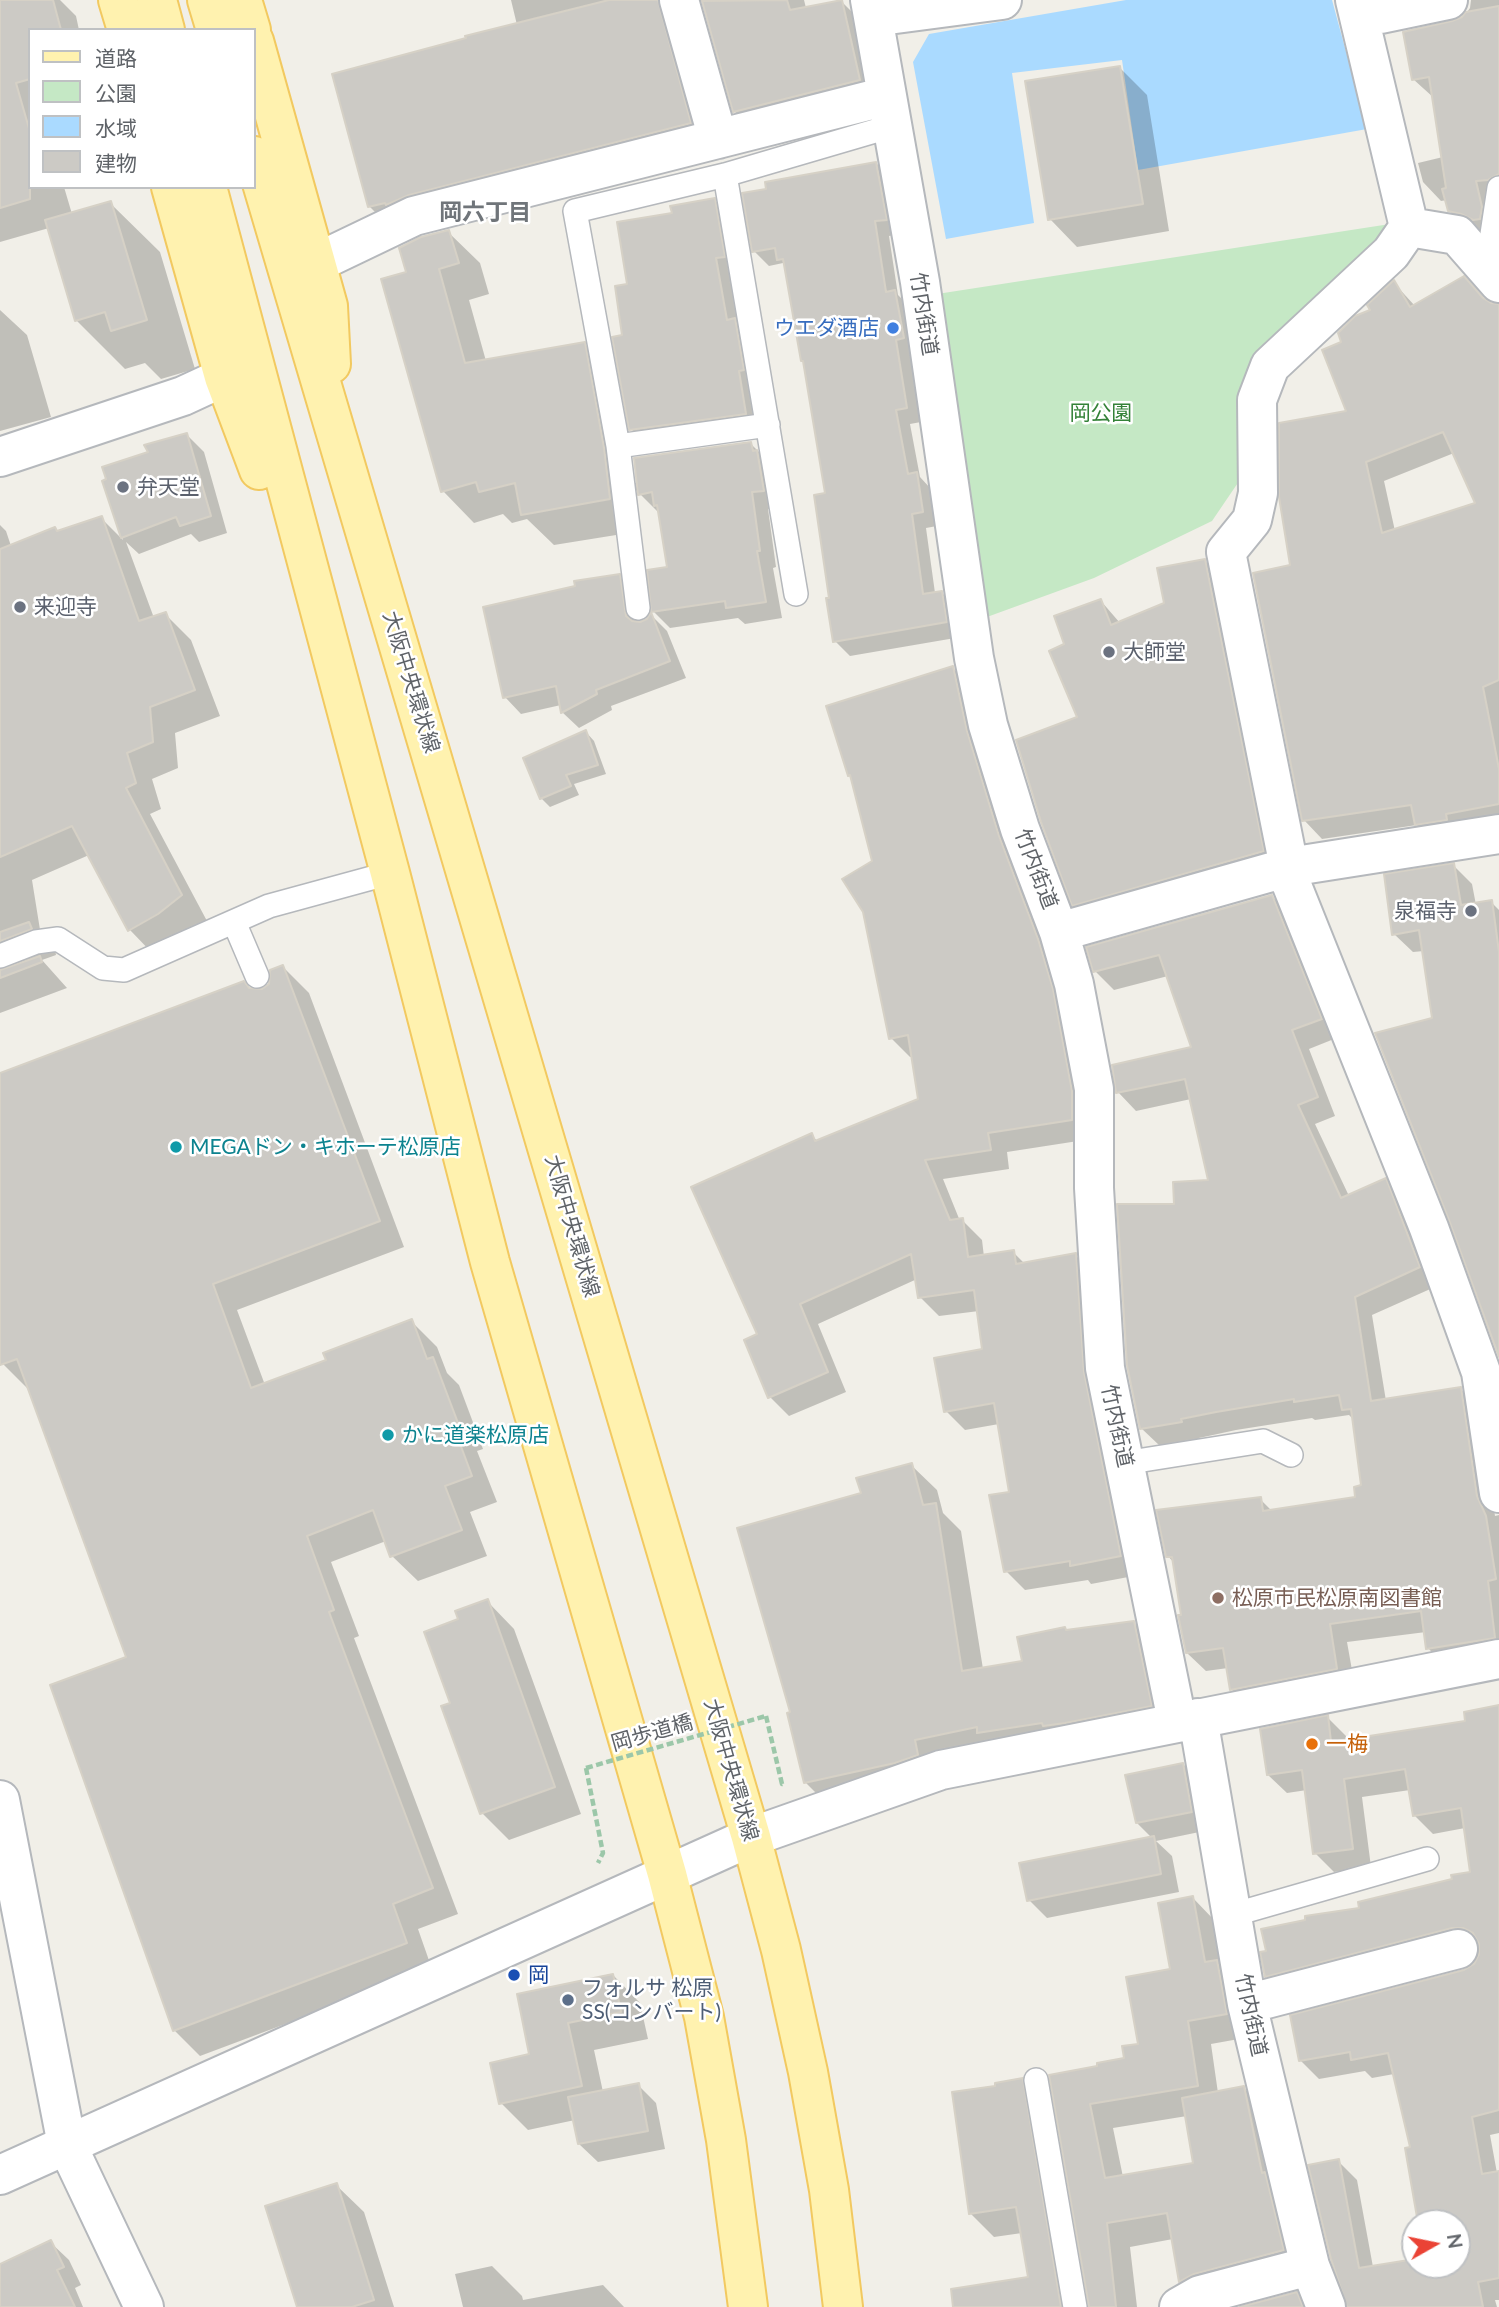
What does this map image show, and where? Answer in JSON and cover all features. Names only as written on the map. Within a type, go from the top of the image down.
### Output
[{"type":"main road","points":[[118,0],[126,28]]},
{"type":"main road","points":[[157,0],[164,28]]},
{"type":"main road","points":[[207,0],[215,28]]},
{"type":"main road","points":[[242,0],[250,28]]},
{"type":"main road","points":[[256,48],[328,306],[333,422]]},
{"type":"main road","name":"大阪中央環状線","points":[[256,163],[751,1837],[781,1950],[808,2072],[829,2190],[843,2307]]},
{"type":"main road","points":[[172,189],[224,377],[336,676]]},
{"type":"main road","points":[[208,189],[390,873],[490,1262],[667,1874],[704,2017],[726,2140],[748,2307]]},
{"type":"street","points":[[679,0],[722,157]]},
{"type":"street","points":[[872,9],[1002,0]]},
{"type":"street","points":[[1448,0],[1372,5],[1385,121],[1409,227],[1391,253],[1270,366],[1256,400],[1258,493],[1252,520],[1226,552],[1287,867],[1429,1228],[1481,1372],[1499,1493]]},
{"type":"street","name":"竹内街道","points":[[872,9],[920,282],[974,658],[988,725],[1020,829],[1059,932],[1074,984],[1094,1089],[1094,1188],[1105,1368],[1232,1915],[1247,2004],[1310,2266],[1326,2307]]},
{"type":"street","points":[[316,263],[414,216],[722,157],[890,111]]},
{"type":"street","points":[[1409,227],[1457,235],[1493,275]]},
{"type":"street","points":[[0,457],[183,397],[224,377]]},
{"type":"street","points":[[1059,932],[1287,867],[1499,834]]},
{"type":"street","points":[[0,2175],[751,1837],[941,1770],[1499,1659]]},
{"type":"street","points":[[0,1800],[67,2145],[144,2307]]},
{"type":"street","points":[[1247,2004],[1458,1949]]},
{"type":"street","points":[[1179,2307],[1200,2295],[1310,2266]]},
{"type":"lane","points":[[638,608],[618,446],[575,211],[722,157],[796,594]]},
{"type":"lane","points":[[1493,275],[1499,188]]},
{"type":"lane","points":[[618,446],[768,425]]},
{"type":"lane","points":[[0,956],[36,942],[58,939],[103,968],[124,970],[269,906],[390,873]]},
{"type":"lane","points":[[234,922],[257,976]]},
{"type":"lane","points":[[1125,1462],[1263,1441],[1291,1455]]},
{"type":"lane","points":[[1232,1915],[1427,1859]]},
{"type":"lane","points":[[1036,2080],[1075,2307]]},
{"type":"path","name":"岡歩道橋","points":[[603,1853],[586,1768],[766,1716],[782,1784]]},
{"type":"green space","name":"岡公園","points":[[1390,224],[1393,232],[1300,316],[1248,468],[1212,521],[1094,578],[987,617],[937,294]]},
{"type":"water","points":[[1126,0],[1332,0],[1367,129],[1138,170],[1122,60],[1012,73],[1034,223],[946,239],[913,62],[929,34]]},
{"type":"building","points":[[0,0],[53,0],[60,28],[28,28],[28,80],[16,83],[28,125],[30,199],[0,208]]},
{"type":"building","points":[[609,0],[658,0],[691,123],[409,195],[386,205],[368,207],[332,74],[466,38],[465,36]]},
{"type":"building","points":[[787,0],[790,10],[842,0],[860,80],[733,112],[702,1]]},
{"type":"building","points":[[1499,6],[1499,174],[1488,180],[1476,181],[1482,207],[1480,219],[1473,220],[1448,211],[1442,189],[1446,188],[1429,77],[1412,80],[1403,32],[1452,21],[1466,12]]},
{"type":"building","points":[[1120,66],[1143,204],[1048,220],[1025,81]]},
{"type":"building","points":[[876,162],[887,220],[875,221],[886,292],[895,290],[904,338],[896,340],[907,408],[896,410],[908,474],[917,472],[923,512],[912,514],[923,594],[942,591],[947,622],[833,642],[814,495],[825,493],[783,259],[777,260],[775,248],[752,252],[742,193],[766,189],[765,182]]},
{"type":"building","points":[[715,198],[725,257],[716,258],[727,320],[735,318],[744,370],[739,371],[746,414],[629,430],[612,337],[622,335],[615,286],[627,284],[617,222],[672,213],[670,206]]},
{"type":"building","points":[[111,201],[147,320],[111,331],[105,312],[75,321],[45,220]]},
{"type":"building","points":[[449,230],[459,263],[439,269],[465,363],[585,342],[610,499],[521,515],[515,483],[479,492],[476,482],[441,492],[381,279],[406,272],[399,248],[421,237]]},
{"type":"building","points":[[1464,276],[1483,298],[1499,304],[1499,680],[1483,687],[1499,769],[1499,804],[1446,814],[1447,820],[1415,825],[1411,805],[1302,821],[1253,573],[1290,565],[1279,497],[1279,423],[1346,411],[1322,350],[1341,342],[1338,333],[1355,316],[1370,310],[1367,305],[1394,280],[1410,307]],"holes":[[[1443,432],[1475,503],[1382,533],[1366,462]]]},
{"type":"building","points":[[187,433],[211,516],[180,526],[176,517],[121,538],[102,481],[106,479],[102,467],[148,452],[144,445]]},
{"type":"building","points":[[751,442],[753,451],[757,450],[764,491],[752,492],[760,551],[757,551],[766,602],[726,608],[725,601],[651,612],[647,570],[667,567],[657,505],[654,506],[652,492],[638,495],[634,458]]},
{"type":"building","points":[[102,516],[139,621],[166,612],[195,690],[150,707],[153,742],[127,753],[136,783],[126,788],[182,895],[158,914],[128,931],[72,826],[0,857],[0,549],[55,527],[57,531]]},
{"type":"building","points":[[1205,559],[1264,851],[1072,906],[1041,822],[1016,740],[1077,717],[1049,651],[1064,644],[1054,616],[1101,599],[1111,625],[1164,603],[1157,568]]},
{"type":"building","points":[[620,574],[626,616],[632,621],[640,622],[647,619],[651,612],[670,661],[596,690],[597,694],[561,713],[556,686],[503,698],[483,607],[575,586],[574,581]]},
{"type":"building","points":[[953,666],[967,731],[999,836],[1038,939],[1053,989],[1072,1091],[1072,1120],[988,1133],[991,1150],[925,1160],[950,1220],[963,1218],[968,1257],[1014,1250],[1016,1264],[1076,1253],[1084,1372],[1121,1556],[1070,1566],[1070,1561],[1004,1572],[989,1495],[1009,1492],[994,1403],[944,1412],[934,1358],[982,1349],[974,1290],[918,1298],[911,1254],[800,1304],[828,1372],[768,1398],[744,1340],[757,1334],[691,1187],[812,1133],[815,1141],[918,1099],[908,1035],[889,1039],[863,912],[842,879],[872,861],[850,775],[848,776],[826,706]]},
{"type":"building","points":[[586,730],[598,765],[566,775],[571,786],[540,799],[523,758]]},
{"type":"building","points":[[1454,863],[1461,905],[1492,900],[1499,952],[1499,1357],[1449,1220],[1375,1033],[1432,1018],[1419,930],[1392,935],[1384,874]]},
{"type":"building","points":[[1272,895],[1322,1019],[1292,1030],[1318,1097],[1298,1105],[1341,1198],[1386,1178],[1420,1267],[1355,1297],[1371,1401],[1461,1387],[1477,1496],[1486,1516],[1496,1579],[1488,1581],[1495,1638],[1426,1649],[1421,1611],[1330,1624],[1337,1669],[1230,1690],[1223,1648],[1186,1653],[1178,1615],[1181,1615],[1172,1557],[1166,1557],[1156,1510],[1261,1497],[1263,1511],[1355,1497],[1354,1487],[1361,1485],[1351,1409],[1342,1410],[1339,1395],[1294,1402],[1294,1399],[1216,1412],[1181,1419],[1182,1422],[1140,1429],[1127,1365],[1117,1204],[1174,1204],[1173,1182],[1208,1180],[1185,1079],[1116,1093],[1112,1065],[1191,1047],[1159,955],[1093,972],[1086,947]]},
{"type":"building","points":[[29,922],[32,929],[0,941],[0,932]]},
{"type":"building","points":[[40,956],[42,962],[0,978],[0,970]]},
{"type":"building","points":[[283,965],[380,1221],[213,1284],[251,1388],[326,1360],[323,1353],[412,1319],[427,1359],[433,1357],[458,1423],[453,1425],[472,1476],[445,1486],[462,1530],[390,1557],[373,1510],[307,1536],[334,1610],[329,1612],[433,1888],[393,1904],[407,1943],[173,2031],[50,1685],[126,1657],[17,1359],[0,1365],[0,1073],[244,981],[249,988],[262,989],[269,984],[270,970]]},
{"type":"building","points":[[912,1463],[923,1505],[936,1503],[962,1671],[1022,1661],[1017,1637],[1065,1627],[1066,1630],[1134,1621],[1152,1706],[1065,1723],[1043,1726],[1042,1723],[977,1733],[977,1727],[915,1740],[918,1755],[895,1763],[804,1783],[787,1713],[790,1712],[737,1528],[861,1493],[856,1478]]},
{"type":"building","points":[[488,1599],[555,1787],[480,1814],[441,1706],[450,1703],[424,1632],[458,1619],[455,1611]]},
{"type":"building","points":[[1499,1705],[1499,2110],[1472,2117],[1482,2174],[1499,2171],[1499,2278],[1478,2282],[1483,2307],[1347,2307],[1331,2259],[1308,2165],[1339,2159],[1359,2268],[1401,2261],[1401,2279],[1471,2279],[1471,2209],[1416,2209],[1405,2148],[1410,2147],[1388,2053],[1351,2060],[1350,2052],[1299,2061],[1290,2015],[1464,1970],[1474,1964],[1479,1954],[1479,1944],[1473,1933],[1463,1928],[1452,1928],[1265,1977],[1260,1952],[1266,1951],[1261,1929],[1305,1920],[1305,1916],[1359,1908],[1358,1902],[1452,1879],[1451,1875],[1470,1872],[1461,1808],[1413,1816],[1405,1769],[1344,1779],[1353,1849],[1313,1854],[1302,1770],[1267,1775],[1260,1729],[1328,1715],[1331,1742],[1465,1721],[1464,1712]]},
{"type":"building","points":[[1183,1763],[1192,1812],[1136,1823],[1125,1775]]},
{"type":"building","points":[[1154,1836],[1161,1874],[1027,1901],[1019,1863]]},
{"type":"building","points":[[1193,1896],[1205,1962],[1217,1960],[1227,2014],[1188,2021],[1198,2086],[1090,2104],[1105,2178],[1193,2163],[1182,2098],[1244,2086],[1262,2173],[1265,2172],[1284,2250],[1194,2274],[1179,2282],[1167,2213],[1107,2223],[1116,2307],[1089,2307],[1049,2075],[1124,2058],[1122,2046],[1138,2044],[1126,1977],[1170,1969],[1158,1903]]},
{"type":"building","points":[[613,1974],[621,2012],[568,2023],[582,2086],[499,2104],[490,2063],[529,2054],[517,1994]]},
{"type":"building","points":[[1023,2078],[1061,2307],[953,2307],[951,2289],[1028,2277],[1016,2207],[969,2214],[952,2092],[995,2086],[995,2083]]},
{"type":"building","points":[[639,2083],[648,2131],[578,2144],[568,2097]]},
{"type":"building","points":[[337,2183],[374,2300],[352,2307],[297,2307],[265,2206]]},
{"type":"building","points":[[51,2240],[64,2267],[57,2270],[75,2307],[0,2307],[0,2264]]},
{"type":"building","points":[[1297,2292],[1303,2307],[1240,2307]]},
{"type":"place","name":"ウエダ酒店","points":[[893,328]]},
{"type":"place","name":"弁天堂","points":[[123,487]]},
{"type":"place","name":"来迎寺","points":[[20,607]]},
{"type":"place","name":"大師堂","points":[[1109,652]]},
{"type":"place","name":"泉福寺","points":[[1471,911]]},
{"type":"place","name":"MEGAドン・キホーテ松原店","points":[[176,1147]]},
{"type":"place","name":"かに道楽松原店","points":[[388,1435]]},
{"type":"place","name":"松原市民松原南図書館","points":[[1218,1598]]},
{"type":"place","name":"一梅","points":[[1312,1744]]},
{"type":"place","name":"岡","points":[[514,1975]]},
{"type":"place","name":"フォルサ 松原 SS(コンバート)","points":[[568,2000]]},
{"type":"district","name":"岡六丁目","points":[[485,213]]}]
